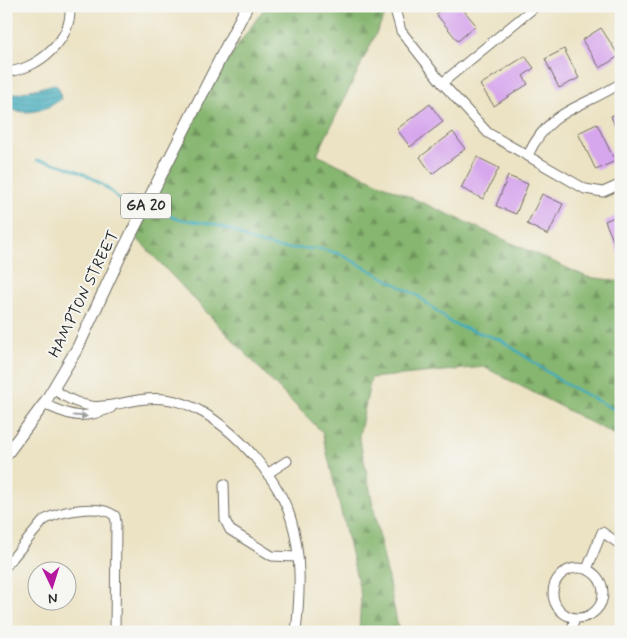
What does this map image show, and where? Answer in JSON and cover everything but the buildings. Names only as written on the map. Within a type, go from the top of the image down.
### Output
[{"type":"main road","name":"HAMPTON STREET","points":[[6,455],[44,404],[78,347],[123,250],[247,6]]},
{"type":"street","points":[[6,72],[29,68],[51,51],[66,26],[70,6]]},
{"type":"street","points":[[394,6],[401,31],[442,82],[488,133],[592,191],[602,192],[621,184]]},
{"type":"street","points":[[442,82],[536,6]]},
{"type":"street","points":[[528,155],[546,126],[559,116],[621,83]]},
{"type":"street","points":[[53,389],[67,400],[82,405],[116,406],[164,399],[195,407],[227,428],[282,496],[292,521],[300,593],[296,632]]},
{"type":"street","points":[[44,404],[67,414],[81,417],[97,414],[116,406]]},
{"type":"street","points":[[266,474],[287,461]]},
{"type":"street","points":[[224,484],[225,520],[230,530],[272,556],[297,557]]},
{"type":"street","points":[[6,566],[44,520],[52,515],[76,511],[110,511],[115,516],[116,522],[115,632]]},
{"type":"street","points":[[587,569],[602,532],[621,545]]},
{"type":"street","points":[[572,569],[587,569],[600,581],[603,596],[601,604],[575,626],[555,603],[554,586],[564,573],[572,569]]},
{"type":"green space","points":[[266,6],[376,6],[385,15],[317,155],[587,277],[621,281],[621,438],[484,367],[371,378],[359,436],[399,632],[359,632],[361,595],[322,432],[129,230],[206,90]]},
{"type":"water","points":[[55,84],[59,88],[61,99],[49,107],[35,111],[20,112],[6,107],[6,96]]},
{"type":"waterway","points":[[37,160],[71,168],[82,173],[103,185],[121,201],[131,197]]},
{"type":"waterway","points":[[157,210],[177,219],[213,224],[232,230],[249,240],[279,248],[322,249],[340,254],[418,296],[453,324],[501,340],[562,382],[621,413]]}]
